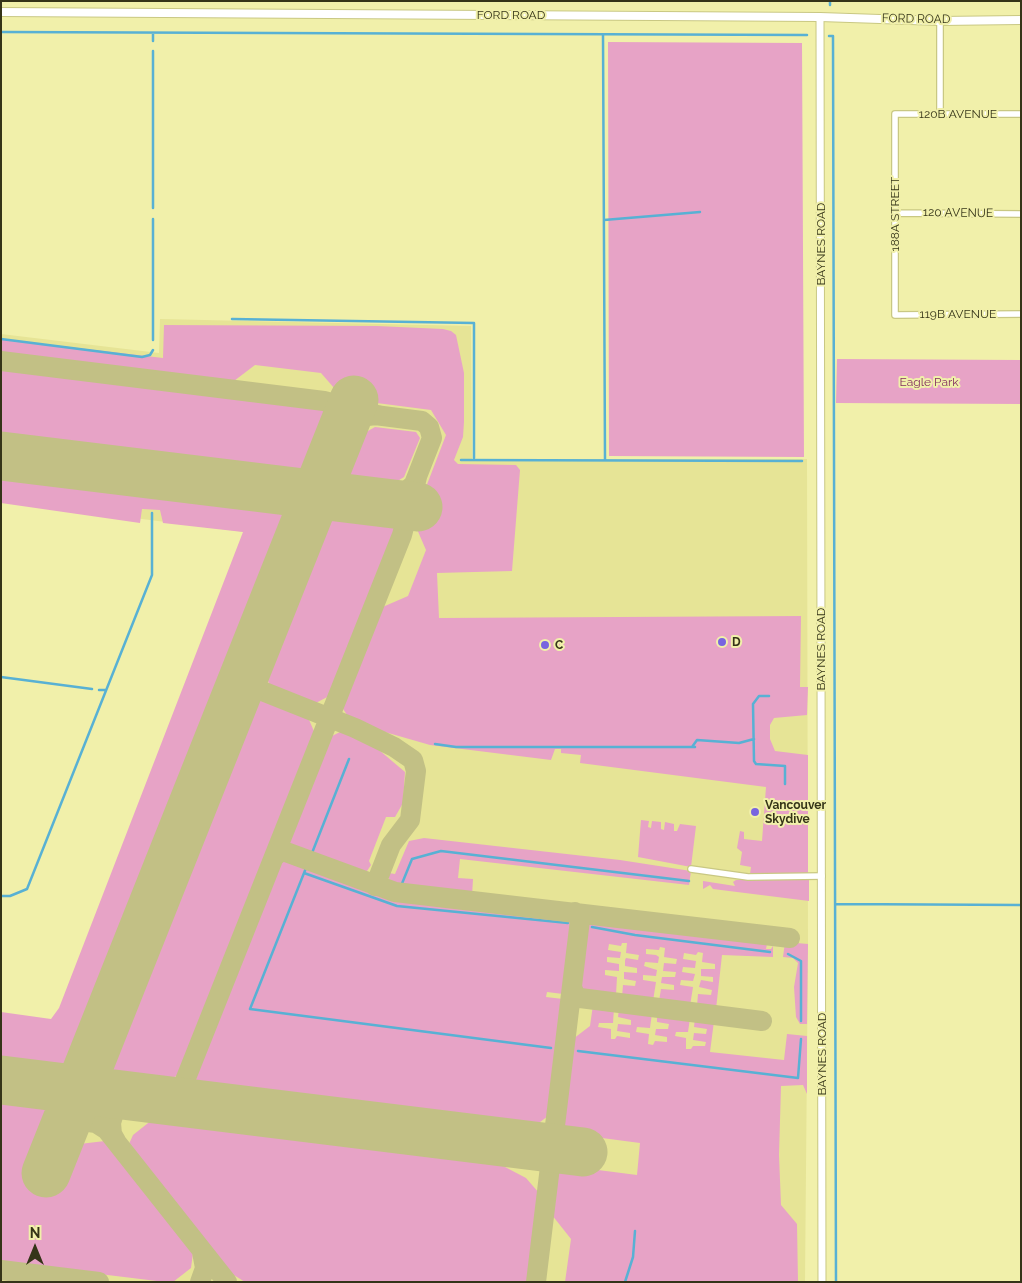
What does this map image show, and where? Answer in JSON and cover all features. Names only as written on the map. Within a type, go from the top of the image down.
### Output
[{"type":"main road","name":"FORD ROAD","points":[[1,12],[820,17],[940,21],[1021,20]]},
{"type":"street","name":"BAYNES ROAD","points":[[820,17],[822,1282]]},
{"type":"street","points":[[940,21],[940,114]]},
{"type":"street","name":"120B AVENUE","points":[[895,114],[1021,114]]},
{"type":"street","name":"188A STREET","points":[[895,114],[896,315]]},
{"type":"street","name":"120 AVENUE","points":[[895,212],[1021,214]]},
{"type":"street","name":"119B AVENUE","points":[[896,315],[1021,314]]},
{"type":"street","points":[[691,869],[748,877],[822,876]]},
{"type":"shaded area","points":[[160,319],[471,326],[472,459],[807,459],[808,945],[805,1282],[1,1282],[1,1013],[56,1021],[244,532],[1,501],[1,334],[159,353]]},
{"type":"green space","points":[[608,42],[802,43],[804,457],[609,456]]},
{"type":"green space","points":[[164,325],[377,326],[443,329],[451,331],[456,335],[464,373],[464,422],[463,437],[454,460],[458,464],[516,465],[520,470],[512,571],[437,573],[439,618],[801,616],[800,687],[808,687],[807,715],[774,718],[770,725],[770,739],[775,751],[808,755],[808,873],[750,874],[751,867],[740,865],[742,852],[737,848],[740,831],[744,832],[744,839],[762,841],[766,787],[580,763],[581,755],[561,753],[561,749],[555,749],[551,760],[430,745],[357,724],[347,715],[340,704],[378,609],[408,596],[426,550],[413,520],[421,520],[423,495],[446,435],[431,410],[369,402],[345,392],[342,397],[321,373],[255,365],[230,384],[1,357],[1,339],[163,358]]},
{"type":"green space","name":"Eagle Park","points":[[837,359],[1021,360],[1021,404],[836,403]]},
{"type":"green space","points":[[1,366],[321,405],[332,423],[309,482],[1,444]]},
{"type":"green space","points":[[375,427],[416,432],[420,438],[404,477],[381,491],[334,485],[352,440]]},
{"type":"green space","points":[[1,469],[299,505],[76,1065],[67,1072],[1,1064],[1,1012],[51,1019],[59,1008],[243,532],[163,523],[160,510],[142,509],[140,523],[1,503]]},
{"type":"green space","points":[[325,508],[388,517],[398,534],[333,694],[312,705],[271,688],[262,667]]},
{"type":"green space","points":[[267,698],[307,715],[316,736],[183,1071],[165,1084],[107,1077],[102,1067],[245,708]]},
{"type":"green space","points":[[342,731],[352,731],[366,739],[405,772],[403,803],[395,817],[386,817],[369,861],[371,865],[363,877],[297,852],[286,843],[326,739]]},
{"type":"green space","points":[[641,820],[649,821],[648,827],[651,828],[652,821],[661,822],[661,829],[664,830],[665,822],[674,824],[674,831],[677,831],[680,824],[696,826],[691,867],[638,857]]},
{"type":"green space","points":[[424,838],[620,860],[691,871],[689,885],[460,859],[458,878],[473,879],[472,896],[389,887],[389,873],[395,874],[409,841]]},
{"type":"green space","points":[[278,859],[291,859],[387,895],[479,905],[479,909],[571,920],[563,994],[547,992],[546,997],[563,999],[548,1116],[531,1129],[198,1088],[192,1075]]},
{"type":"green space","points":[[736,880],[809,880],[809,901],[713,889],[710,885],[703,889],[703,881],[735,886],[733,882]]},
{"type":"green space","points":[[590,922],[767,944],[766,949],[771,949],[773,946],[773,957],[722,955],[716,1009],[697,1006],[698,994],[711,995],[712,990],[699,987],[701,980],[713,982],[713,977],[701,976],[701,969],[715,969],[715,964],[702,962],[703,953],[698,952],[696,955],[684,953],[683,959],[696,961],[695,968],[683,967],[682,972],[695,974],[693,981],[681,980],[680,985],[693,987],[690,1006],[659,1001],[661,989],[674,990],[674,985],[661,983],[662,977],[675,977],[676,972],[663,971],[664,963],[676,964],[677,959],[664,957],[665,948],[660,947],[659,950],[646,949],[646,954],[659,957],[658,963],[645,962],[644,966],[657,970],[656,976],[643,975],[643,980],[656,982],[653,1001],[622,997],[623,985],[635,986],[636,981],[624,979],[624,972],[637,973],[637,968],[625,966],[625,960],[626,958],[638,960],[639,955],[626,953],[627,943],[622,943],[621,946],[609,944],[608,950],[621,952],[620,958],[607,957],[607,962],[619,964],[619,971],[605,970],[605,975],[617,977],[616,995],[581,992],[579,990],[587,928]]},
{"type":"green space","points":[[785,942],[808,944],[807,1024],[800,1024],[796,1017],[794,987],[798,963],[793,958],[783,957]]},
{"type":"green space","points":[[593,1005],[614,1008],[613,1023],[599,1023],[598,1027],[611,1029],[611,1039],[615,1039],[617,1036],[630,1038],[630,1033],[617,1031],[618,1024],[631,1025],[631,1020],[618,1017],[619,1009],[652,1013],[650,1028],[637,1027],[636,1032],[649,1034],[648,1044],[653,1045],[655,1041],[667,1042],[667,1037],[655,1035],[656,1029],[668,1029],[669,1024],[657,1022],[657,1014],[690,1018],[688,1032],[676,1032],[675,1036],[686,1038],[686,1049],[691,1049],[693,1046],[705,1046],[706,1042],[693,1040],[694,1033],[706,1034],[707,1029],[694,1027],[695,1018],[714,1021],[710,1052],[784,1060],[787,1034],[807,1036],[807,1094],[803,1085],[781,1086],[779,1155],[781,1205],[797,1224],[798,1282],[565,1282],[571,1239],[552,1215],[559,1165],[637,1175],[640,1143],[564,1133],[564,1116],[573,1039],[590,1026]]},
{"type":"green space","points":[[1,1097],[61,1104],[35,1169],[58,1178],[71,1145],[105,1141],[193,1253],[191,1268],[173,1282],[165,1282],[1,1262]]},
{"type":"green space","points":[[157,1116],[486,1157],[526,1178],[539,1193],[528,1282],[245,1282],[229,1272],[129,1144],[133,1135]]},
{"type":"waterway","points":[[1,32],[807,35]]},
{"type":"waterway","points":[[153,33],[153,41]]},
{"type":"waterway","points":[[603,35],[605,459]]},
{"type":"waterway","points":[[829,36],[833,36],[836,1282]]},
{"type":"waterway","points":[[153,51],[153,208]]},
{"type":"waterway","points":[[604,220],[700,212]]},
{"type":"waterway","points":[[153,219],[153,340]]},
{"type":"waterway","points":[[232,319],[474,323],[474,458]]},
{"type":"waterway","points":[[1,339],[142,357],[150,355],[153,350]]},
{"type":"waterway","points":[[461,460],[802,461]]},
{"type":"waterway","points":[[1,896],[10,896],[27,889],[152,575],[152,513]]},
{"type":"waterway","points":[[1,677],[92,689]]},
{"type":"waterway","points":[[99,690],[106,690]]},
{"type":"waterway","points":[[769,696],[759,696],[753,704],[754,761],[756,764],[785,766],[785,784]]},
{"type":"waterway","points":[[692,747],[697,740],[739,743],[754,739]]},
{"type":"waterway","points":[[435,744],[456,747],[695,747]]},
{"type":"waterway","points":[[312,853],[349,759]]},
{"type":"waterway","points":[[401,886],[412,859],[441,851],[689,881]]},
{"type":"waterway","points":[[306,868],[250,1009],[551,1048]]},
{"type":"waterway","points":[[304,873],[397,906],[568,923]]},
{"type":"waterway","points":[[836,904],[1021,905]]},
{"type":"waterway","points":[[592,927],[635,935],[770,952]]},
{"type":"waterway","points":[[788,954],[801,961],[801,1021]]},
{"type":"waterway","points":[[578,1051],[798,1078],[801,1039]]},
{"type":"waterway","points":[[625,1282],[633,1257],[635,1231]]},
{"type":"taxiway","points":[[1,361],[324,401],[375,415],[422,421],[429,427],[432,438],[414,484],[400,497],[377,502]]},
{"type":"taxiway","points":[[340,436],[355,421],[367,416],[378,415]]},
{"type":"taxiway","points":[[116,1141],[112,1134],[111,1123],[114,1113],[121,1103],[131,1099],[166,1098],[177,1092],[184,1083],[402,535],[417,477]]},
{"type":"taxiway","points":[[242,683],[355,728],[394,747],[413,760],[416,771],[410,820],[391,845],[375,886]]},
{"type":"taxiway","points":[[274,857],[280,852],[286,852],[395,892],[790,938]]},
{"type":"taxiway","points":[[536,1282],[580,920],[575,912]]},
{"type":"taxiway","points":[[572,987],[575,995],[580,998],[762,1021]]},
{"type":"taxiway","points":[[91,1061],[86,1086],[93,1110]]},
{"type":"taxiway","points":[[49,1086],[73,1093],[87,1105],[227,1282]]},
{"type":"taxiway","points":[[59,1140],[67,1128],[81,1121],[96,1123],[107,1130]]},
{"type":"taxiway","points":[[200,1282],[205,1268],[202,1252]]},
{"type":"taxiway","points":[[1,1270],[99,1282]]},
{"type":"runway","points":[[46,1173],[354,400]]},
{"type":"runway","points":[[1,456],[418,507]]},
{"type":"runway","points":[[1,1080],[583,1152]]},
{"type":"place","name":"D","points":[[722,642]]},
{"type":"place","name":"C","points":[[545,645]]},
{"type":"place","name":"Vancouver Skydive","points":[[755,812]]}]
